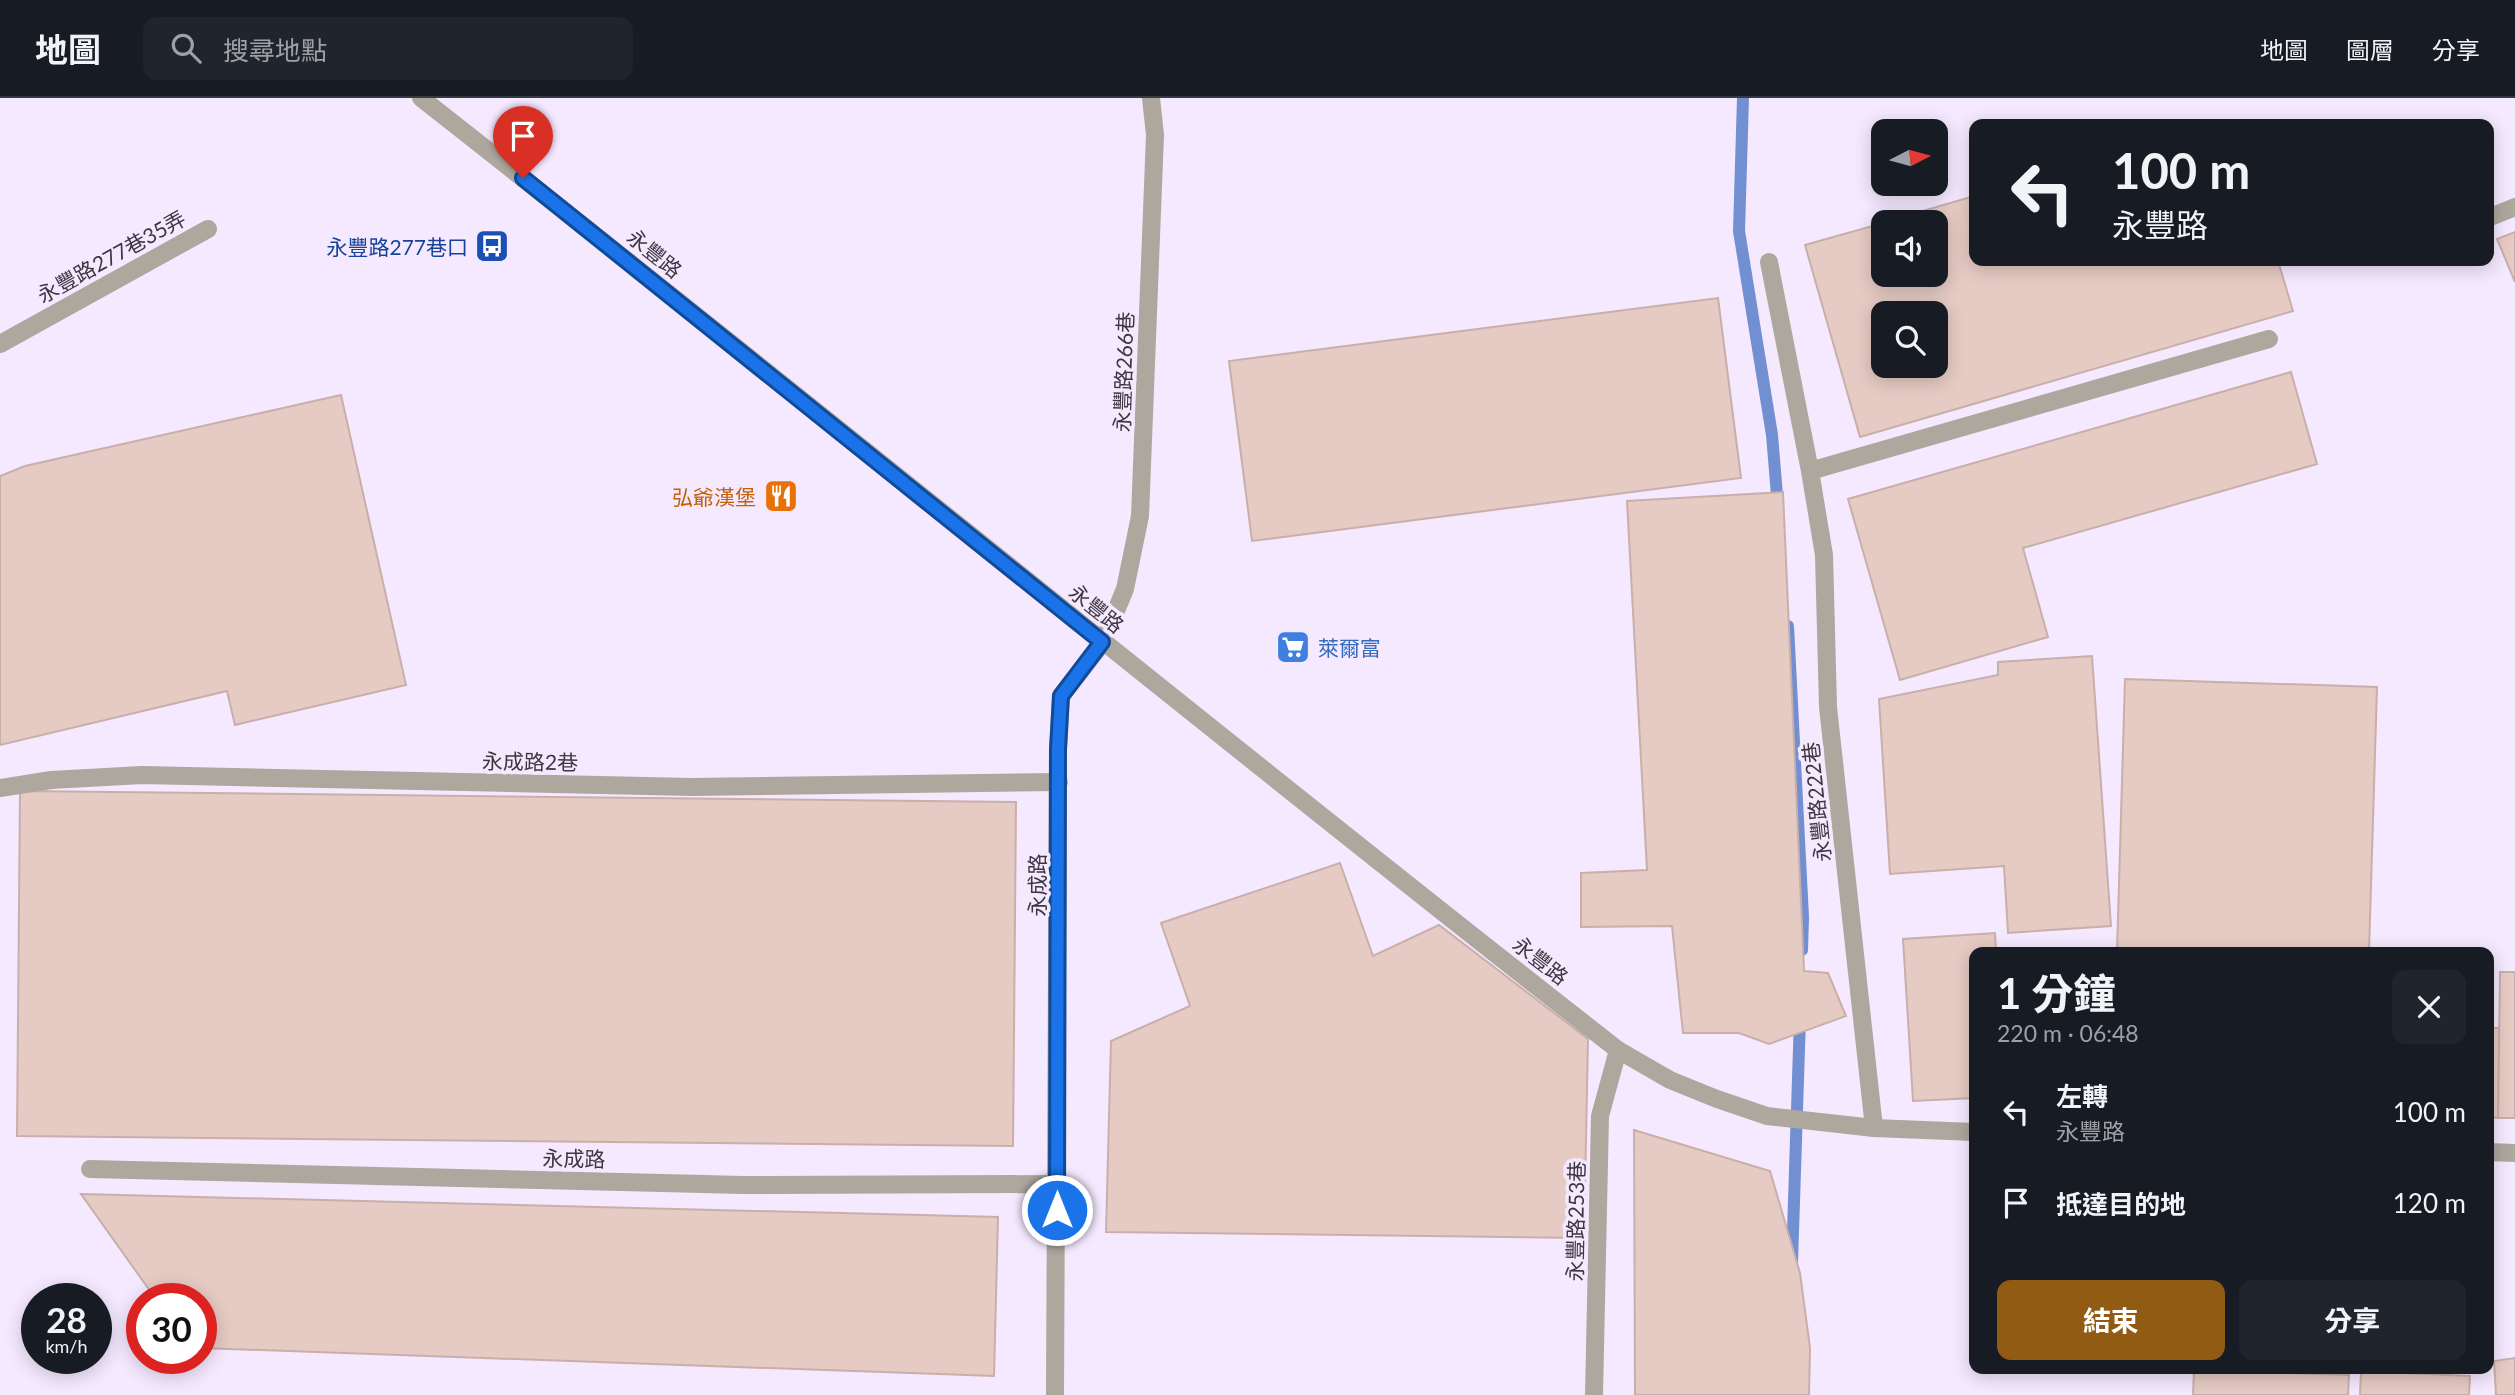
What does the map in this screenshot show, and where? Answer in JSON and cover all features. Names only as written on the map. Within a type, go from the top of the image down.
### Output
[{"type":"street","name":"永豐路","points":[[421,98],[442,106],[564,209],[1102,642],[1618,1050],[1670,1080],[1767,1116],[1874,1128]]},
{"type":"street","name":"永豐路266巷","points":[[1102,642],[1125,589],[1140,516],[1155,135],[1151,98]]},
{"type":"street","points":[[2494,216],[2515,207]]},
{"type":"street","name":"永豐路277巷35弄","points":[[0,344],[208,229]]},
{"type":"street","name":"永豐路222巷","points":[[1769,262],[1824,555],[1828,707],[1874,1128]]},
{"type":"street","points":[[1810,471],[2269,339]]},
{"type":"street","name":"永成路","points":[[1055,1395],[1061,696],[1102,642]]},
{"type":"street","name":"永成路2巷","points":[[0,788],[51,780],[142,775],[692,787],[1059,782]]},
{"type":"street","name":"永豐路253巷","points":[[1594,1395],[1600,1116],[1618,1050]]},
{"type":"street","points":[[1874,1128],[1969,1132]]},
{"type":"street","points":[[2494,1152],[2515,1153]]},
{"type":"street","name":"永成路","points":[[90,1169],[744,1185],[1057,1184]]},
{"type":"building","points":[[1969,197],[1969,266],[2280,266],[2293,311],[1860,437],[1805,245],[1871,226],[1871,287],[1948,287],[1948,210],[1926,210]]},
{"type":"building","points":[[2515,232],[2515,282],[2497,239]]},
{"type":"building","points":[[1718,298],[1741,478],[1252,541],[1229,361]]},
{"type":"building","points":[[2291,372],[2317,464],[2023,548],[2048,637],[1900,680],[1848,499]]},
{"type":"building","points":[[341,395],[406,685],[235,725],[227,691],[0,745],[0,476],[25,466]]},
{"type":"building","points":[[1783,492],[1804,971],[1828,973],[1846,1016],[1769,1044],[1739,1033],[1683,1033],[1672,926],[1581,927],[1581,873],[1647,870],[1627,501]]},
{"type":"building","points":[[2092,656],[2111,926],[2008,933],[2004,866],[1890,874],[1879,699],[1998,675],[1998,662]]},
{"type":"building","points":[[2125,679],[2377,687],[2369,947],[2117,947]]},
{"type":"building","points":[[20,791],[1016,802],[1013,1146],[17,1136]]},
{"type":"building","points":[[1340,863],[1373,956],[1439,925],[1588,1039],[1584,1238],[1106,1232],[1111,1041],[1190,1006],[1161,923]]},
{"type":"building","points":[[1995,933],[1996,947],[1969,947],[1969,1098],[1913,1101],[1903,939]]},
{"type":"building","points":[[2500,972],[2515,972],[2515,1118],[2498,1118]]},
{"type":"building","points":[[2494,1028],[2499,1028],[2498,1118],[2494,1118]]},
{"type":"building","points":[[1634,1130],[1770,1171],[1800,1273],[1810,1348],[1809,1395],[1635,1395]]},
{"type":"building","points":[[81,1194],[998,1217],[994,1376],[217,1349],[217,1283],[144,1283]]},
{"type":"building","points":[[2515,1358],[2515,1395],[2496,1395],[2494,1361]]},
{"type":"building","points":[[2194,1374],[2349,1375],[2348,1395],[2193,1395]]},
{"type":"building","points":[[2361,1374],[2470,1376],[2469,1395],[2360,1395]]},
{"type":"waterway","points":[[1743,98],[1739,231],[1772,435],[1778,507]]},
{"type":"waterway","points":[[1788,626],[1803,917],[1802,950]]},
{"type":"waterway","points":[[1792,1262],[1800,1018]]},
{"type":"place","name":"永豐路277巷口","points":[[492,246]]},
{"type":"place","name":"弘爺漢堡","points":[[781,496]]},
{"type":"place","name":"萊爾富","points":[[1293,647]]},
{"type":"route","points":[[523,178],[1102,642],[1061,696],[1058,749],[1057,1210]]}]
